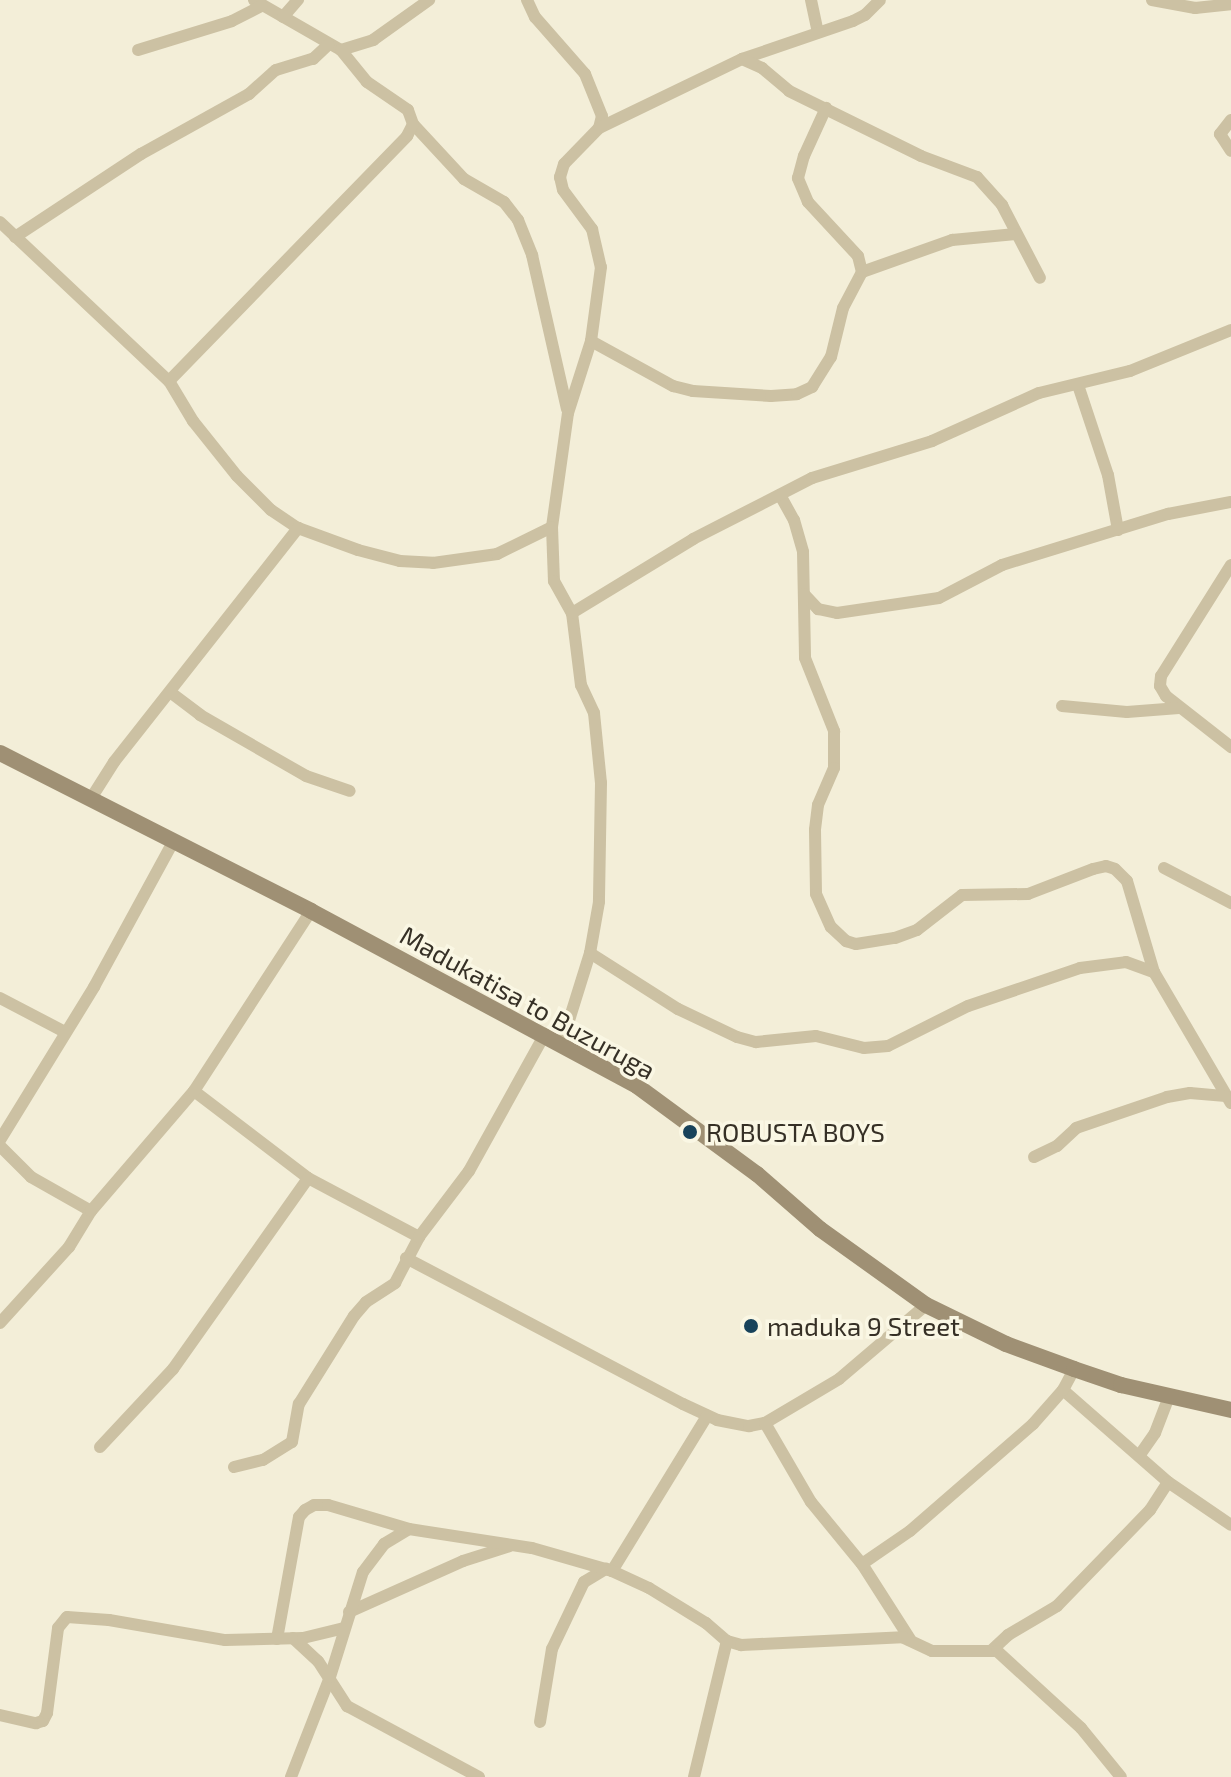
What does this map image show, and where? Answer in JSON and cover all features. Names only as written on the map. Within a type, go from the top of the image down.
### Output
[{"type":"main road","name":"Madukatisa to Buzuruga","points":[[0,753],[311,911],[562,1043],[637,1086],[757,1174],[820,1229],[926,1305],[1006,1344],[1074,1369],[1231,1410]]},
{"type":"street","points":[[283,17],[298,0]]},
{"type":"street","points":[[15,237],[141,154],[249,94],[276,70],[313,59],[334,47],[373,40],[429,0]]},
{"type":"street","points":[[527,0],[535,17],[585,74],[598,99],[602,116],[599,128]]},
{"type":"street","points":[[811,0],[818,32]]},
{"type":"street","points":[[562,1043],[590,953],[599,902],[600,752],[594,713],[581,685],[572,613],[554,581],[552,527],[568,413],[591,341],[600,293],[599,244],[592,229],[563,190],[560,177],[564,164],[599,128],[742,59],[865,15],[880,0]]},
{"type":"street","points":[[1152,0],[1195,8],[1231,4]]},
{"type":"street","points":[[138,50],[232,21],[257,3],[334,47],[367,82],[408,110],[413,124],[464,179],[504,202],[518,220],[532,255],[568,413]]},
{"type":"street","points":[[742,59],[762,68],[789,91],[921,156],[977,177],[995,194],[1040,278]]},
{"type":"street","points":[[826,108],[804,156],[798,178],[808,202],[858,256],[862,272]]},
{"type":"street","points":[[1231,120],[1220,134],[1231,151]]},
{"type":"street","points":[[169,381],[407,136],[413,124]]},
{"type":"street","points":[[0,222],[169,381],[193,421],[237,476],[271,510],[298,528],[358,550],[400,561],[433,563],[497,554],[552,527]]},
{"type":"street","points":[[591,341],[673,386],[771,396],[797,394],[812,387],[824,371],[849,292],[862,272],[952,240],[1016,234]]},
{"type":"street","points":[[572,613],[693,539],[812,478],[932,441],[1039,393],[1130,371],[1231,330]]},
{"type":"street","points":[[1078,385],[1108,475],[1118,530]]},
{"type":"street","points":[[780,495],[800,537],[805,658],[834,731],[834,768],[818,805],[815,830],[816,894],[831,927],[846,941],[856,944],[895,938],[917,930],[962,895],[1028,894],[1106,866],[1127,881],[1154,972],[1228,1100]]},
{"type":"street","points":[[804,594],[818,609],[837,613],[939,598],[1002,565],[1168,514],[1231,502]]},
{"type":"street","points":[[90,800],[114,762],[298,528]]},
{"type":"street","points":[[1231,565],[1161,676],[1160,686],[1179,708],[1231,747]]},
{"type":"street","points":[[170,692],[200,715],[306,776],[350,791]]},
{"type":"street","points":[[1062,706],[1127,712],[1179,708]]},
{"type":"street","points":[[91,1211],[31,1177],[0,1143],[94,987],[174,840]]},
{"type":"street","points":[[1164,868],[1231,903]]},
{"type":"street","points":[[0,1323],[69,1247],[91,1211],[194,1091],[311,911]]},
{"type":"street","points":[[590,953],[678,1009],[737,1037],[756,1042],[816,1036],[864,1048],[888,1046],[968,1006],[1080,968],[1126,962],[1154,972]]},
{"type":"street","points":[[0,998],[65,1032]]},
{"type":"street","points":[[234,1467],[263,1460],[292,1442],[299,1404],[354,1316],[366,1302],[395,1283],[419,1237],[469,1171],[545,1034]]},
{"type":"street","points":[[194,1091],[308,1178],[419,1237]]},
{"type":"street","points":[[1034,1157],[1057,1146],[1076,1128],[1167,1097],[1190,1093],[1228,1100]]},
{"type":"street","points":[[100,1447],[173,1369],[308,1178]]},
{"type":"street","points":[[406,1258],[707,1416],[736,1424],[765,1423],[839,1379],[926,1305]]},
{"type":"street","points":[[862,1564],[910,1531],[1033,1424],[1063,1390],[1074,1369]]},
{"type":"street","points":[[1063,1390],[1081,1409],[1168,1482],[1231,1525]]},
{"type":"street","points":[[1139,1456],[1155,1433],[1169,1396]]},
{"type":"street","points":[[540,1722],[552,1649],[584,1582],[609,1570],[707,1416]]},
{"type":"street","points":[[765,1423],[811,1502],[862,1564],[910,1639],[932,1651],[992,1650],[1001,1653],[1081,1728],[1121,1777]]},
{"type":"street","points":[[992,1650],[1001,1640],[1057,1606],[1150,1510],[1168,1482]]},
{"type":"street","points":[[277,1639],[299,1517],[314,1505],[328,1505],[409,1529],[514,1545],[609,1570],[677,1604],[727,1641],[741,1645],[910,1639]]},
{"type":"street","points":[[291,1777],[372,1556],[384,1544],[409,1529]]},
{"type":"street","points":[[349,1612],[463,1561],[514,1545]]},
{"type":"street","points":[[0,1715],[36,1723],[43,1721],[58,1628],[67,1617],[123,1622],[225,1640],[293,1638],[344,1628]]},
{"type":"street","points":[[293,1638],[311,1653],[330,1677],[340,1697],[354,1711],[479,1777]]},
{"type":"street","points":[[694,1777],[727,1641]]},
{"type":"place","name":"ROBUSTA BOYS","points":[[690,1132]]},
{"type":"place","name":"maduka 9 Street","points":[[751,1326]]}]
